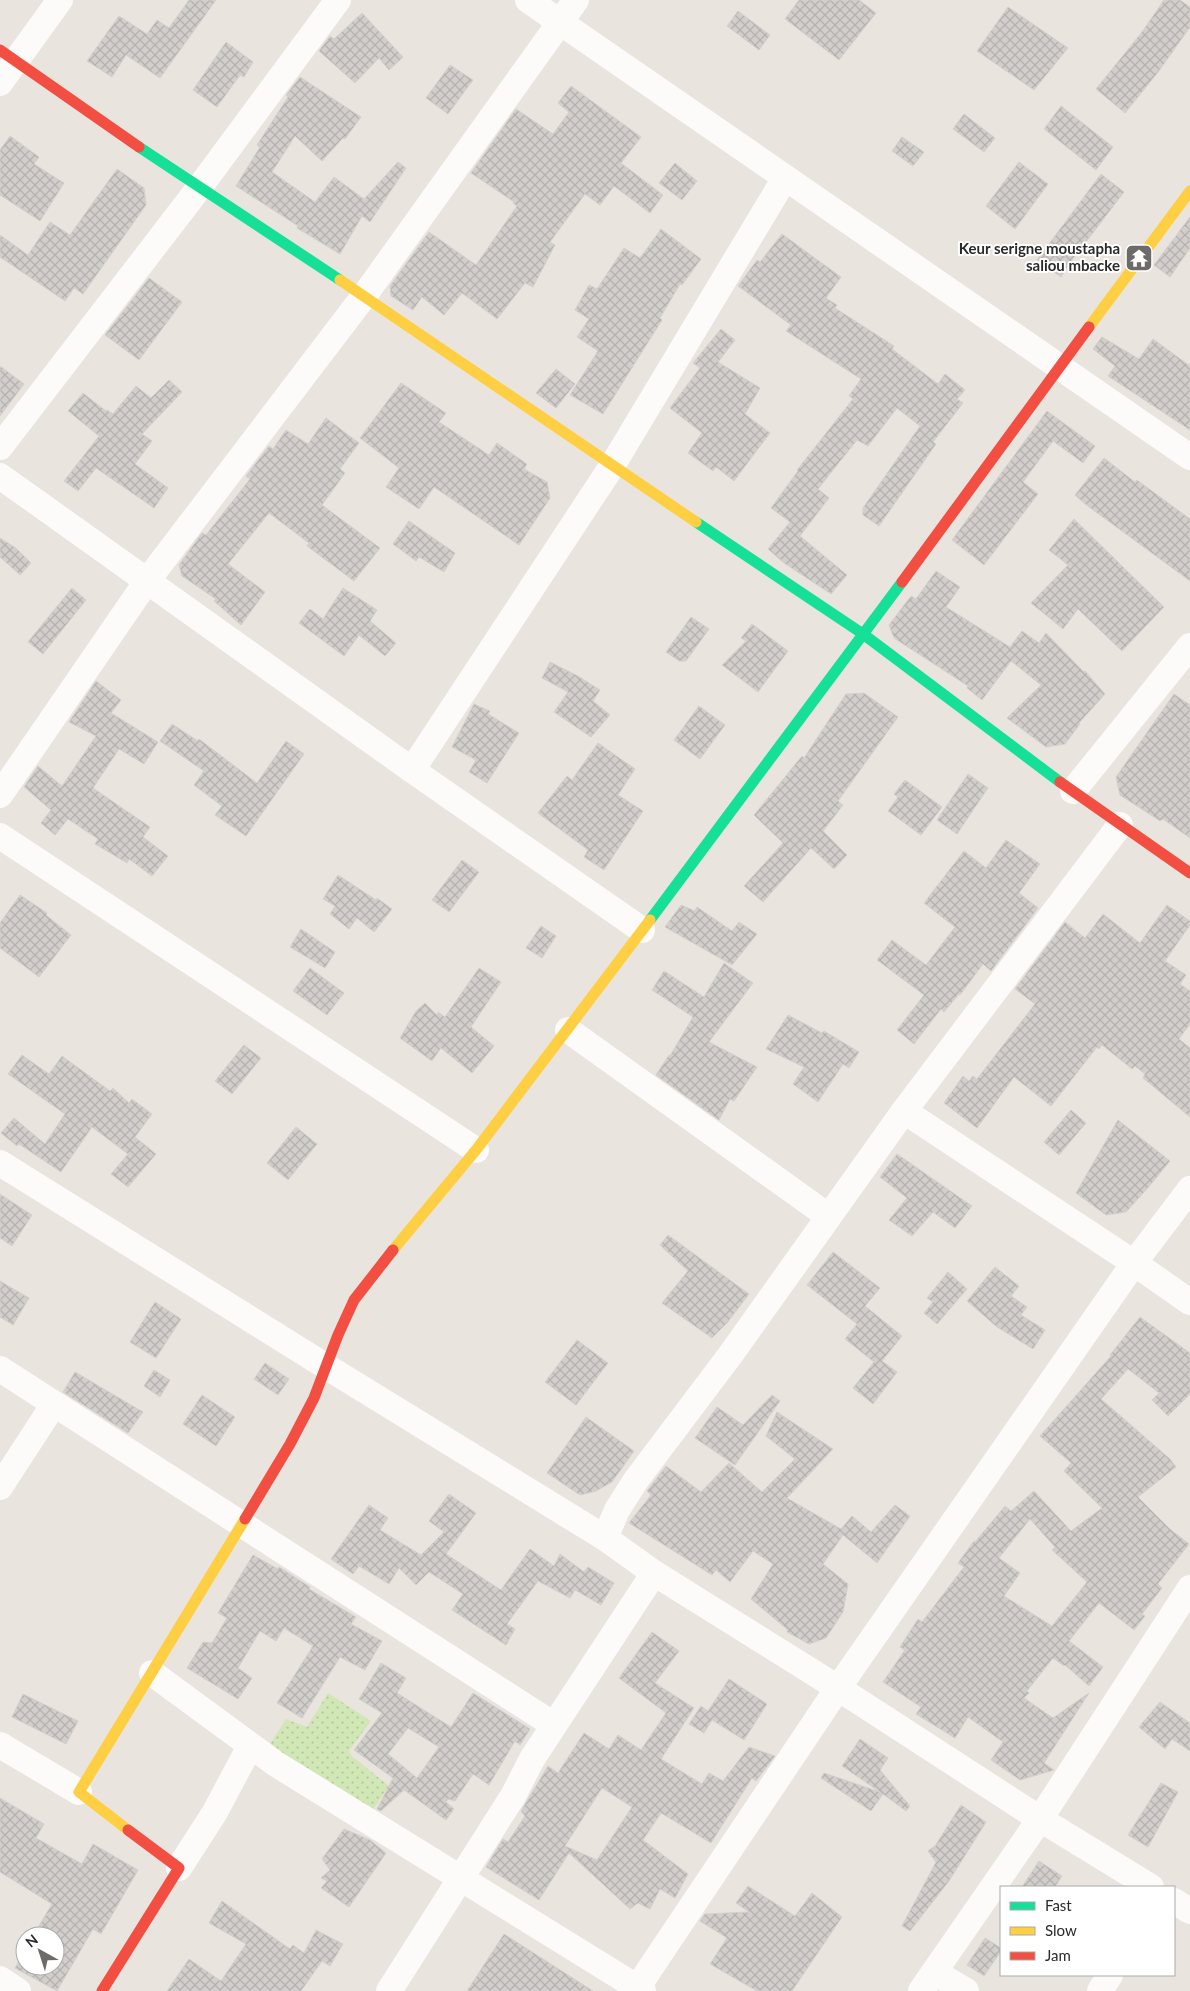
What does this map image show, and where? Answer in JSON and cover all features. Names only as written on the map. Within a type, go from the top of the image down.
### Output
[{"type":"street","points":[[0,83],[8,56],[60,0]]},
{"type":"street","points":[[0,448],[199,188],[338,0]]},
{"type":"street","points":[[528,0],[1190,457]]},
{"type":"street","points":[[0,795],[147,581],[364,296],[576,0]]},
{"type":"street","points":[[8,56],[199,188],[364,296],[612,466],[863,634],[1072,791],[1190,873]]},
{"type":"street","points":[[412,770],[612,466],[786,178]]},
{"type":"street","points":[[79,1792],[290,1444],[314,1398],[338,1335],[354,1300],[476,1150],[568,1030],[1190,190]]},
{"type":"street","points":[[0,476],[412,770],[642,930]]},
{"type":"street","points":[[1072,791],[1190,646]]},
{"type":"street","points":[[605,1538],[617,1510],[636,1480],[731,1354],[904,1111],[1120,825]]},
{"type":"street","points":[[0,836],[476,1150]]},
{"type":"street","points":[[568,1030],[828,1216]]},
{"type":"street","points":[[904,1111],[1190,1302]]},
{"type":"street","points":[[0,1162],[327,1368],[605,1538],[654,1573],[838,1688],[1040,1819],[1149,1886]]},
{"type":"street","points":[[152,1673],[250,1746],[312,1787],[461,1877],[639,1990],[838,1688],[1134,1263],[1190,1190]]},
{"type":"street","points":[[0,1369],[554,1725]]},
{"type":"street","points":[[0,1487],[54,1404]]},
{"type":"street","points":[[389,1991],[513,1796],[532,1758],[654,1573]]},
{"type":"street","points":[[966,1991],[927,1981],[1040,1819],[1190,1588]]},
{"type":"street","points":[[0,1745],[79,1792],[179,1868]]},
{"type":"street","points":[[102,1991],[215,1812],[250,1746]]},
{"type":"street","points":[[1175,1902],[1190,1911]]},
{"type":"street","points":[[1100,1991],[1109,1976]]},
{"type":"street","points":[[0,1980],[18,1991]]},
{"type":"green space","points":[[328,1693],[371,1721],[349,1751],[352,1756],[389,1786],[368,1817],[267,1749],[286,1719],[307,1727]]},
{"type":"building","points":[[189,0],[216,0],[160,78],[126,55],[112,77],[87,61],[119,16],[147,34],[157,20],[169,28]]},
{"type":"building","points":[[799,0],[859,0],[876,13],[839,60],[785,19]]},
{"type":"building","points":[[1164,0],[1180,0],[1190,7],[1190,27],[1159,71],[1125,113],[1096,89],[1142,32]]},
{"type":"building","points":[[1008,7],[1068,48],[1034,90],[977,51]]},
{"type":"building","points":[[738,11],[770,35],[759,50],[727,26]]},
{"type":"building","points":[[362,13],[403,57],[389,70],[379,58],[355,83],[319,51],[330,36],[334,39]]},
{"type":"building","points":[[226,42],[253,62],[244,77],[240,75],[217,107],[193,90]]},
{"type":"building","points":[[450,65],[473,80],[448,114],[426,98]]},
{"type":"building","points":[[300,77],[361,117],[345,139],[343,138],[322,161],[295,136],[272,172],[315,202],[334,177],[364,199],[398,162],[406,168],[370,222],[362,216],[340,254],[297,228],[298,226],[236,186],[260,147],[257,145],[288,97],[286,95]]},
{"type":"building","points":[[571,86],[641,137],[621,163],[663,195],[650,213],[614,186],[600,205],[585,194],[550,242],[555,245],[533,287],[525,283],[497,319],[462,293],[444,315],[422,297],[413,310],[391,296],[390,286],[429,232],[476,265],[517,206],[514,202],[471,173],[516,109],[553,134],[569,112],[558,103]]},
{"type":"building","points":[[1061,106],[1113,147],[1096,170],[1044,129]]},
{"type":"building","points":[[964,114],[995,138],[984,152],[953,129]]},
{"type":"building","points":[[10,136],[39,157],[34,164],[64,183],[40,221],[0,195],[0,150]]},
{"type":"building","points":[[902,137],[924,152],[913,166],[892,151]]},
{"type":"building","points":[[1019,162],[1048,184],[1015,229],[986,206]]},
{"type":"building","points":[[675,163],[697,181],[682,200],[659,183]]},
{"type":"building","points":[[117,169],[144,188],[146,205],[83,294],[74,288],[65,301],[0,257],[0,235],[28,255],[50,222],[70,235]]},
{"type":"building","points":[[1101,174],[1124,192],[1082,245],[1061,277],[1037,260]]},
{"type":"building","points":[[1190,217],[1190,248],[1170,277],[1154,265]]},
{"type":"building","points":[[661,229],[701,259],[682,285],[680,284],[660,318],[662,320],[603,414],[570,395],[598,351],[577,337],[589,319],[575,310],[589,285],[597,289],[624,248],[640,258]]},
{"type":"building","points":[[782,234],[841,277],[826,298],[837,305],[835,308],[894,346],[892,349],[938,384],[945,374],[965,390],[957,399],[963,403],[933,442],[936,444],[879,526],[863,515],[863,508],[920,426],[897,408],[868,446],[857,440],[818,489],[829,498],[800,536],[847,575],[831,594],[784,563],[768,549],[790,522],[771,508],[797,470],[853,399],[849,396],[861,379],[786,331],[791,325],[738,286],[757,260],[760,262]]},
{"type":"building","points":[[149,278],[182,302],[139,360],[105,335]]},
{"type":"building","points":[[721,329],[735,340],[718,362],[760,388],[745,414],[770,433],[734,481],[716,467],[713,471],[688,453],[702,433],[670,408],[700,368],[693,363]]},
{"type":"building","points":[[1102,337],[1139,359],[1153,339],[1190,366],[1190,430],[1108,376],[1115,366],[1093,349]]},
{"type":"building","points":[[0,366],[24,384],[0,416]]},
{"type":"building","points":[[556,369],[575,384],[556,408],[536,393]]},
{"type":"building","points":[[169,380],[182,392],[142,434],[152,441],[135,464],[168,488],[154,508],[96,468],[78,491],[64,481],[99,436],[68,411],[83,393],[106,411],[113,414],[136,386],[151,398]]},
{"type":"building","points":[[401,383],[446,413],[439,422],[489,455],[497,443],[527,464],[524,469],[547,482],[550,498],[519,545],[434,487],[419,509],[386,487],[399,468],[360,438]]},
{"type":"building","points":[[1047,411],[1095,446],[1083,463],[1053,441],[1023,482],[1038,494],[984,565],[952,540]]},
{"type":"building","points":[[326,418],[359,443],[340,469],[345,473],[322,505],[380,548],[354,581],[307,546],[309,543],[269,513],[228,564],[265,592],[241,625],[214,601],[216,599],[182,576],[179,565],[202,533],[206,535],[250,479],[246,476],[269,446],[273,449],[286,430],[308,444]]},
{"type":"building","points":[[1104,458],[1135,482],[1137,480],[1190,519],[1190,581],[1075,495]]},
{"type":"building","points":[[1074,519],[1164,607],[1122,651],[1078,609],[1063,629],[1031,603],[1068,565],[1049,550]]},
{"type":"building","points":[[409,521],[455,553],[444,572],[419,557],[416,561],[393,544]]},
{"type":"building","points":[[0,538],[16,548],[31,563],[20,575],[0,557]]},
{"type":"building","points":[[936,571],[960,587],[946,607],[1010,647],[1022,631],[1039,643],[1046,633],[1085,671],[1105,694],[1079,723],[1065,744],[1046,747],[1007,718],[1041,685],[1011,661],[982,700],[967,688],[968,686],[894,638],[889,625],[911,596],[916,599]]},
{"type":"building","points":[[72,588],[86,600],[43,654],[28,642]]},
{"type":"building","points":[[343,588],[377,610],[370,621],[396,643],[385,656],[359,635],[344,656],[299,623],[310,609],[323,619]]},
{"type":"building","points":[[691,617],[709,629],[686,661],[679,661],[666,652]]},
{"type":"building","points":[[752,624],[788,651],[758,692],[722,665],[746,641],[741,638]]},
{"type":"building","points":[[550,662],[600,690],[593,701],[610,715],[591,737],[554,712],[568,692],[542,678]]},
{"type":"building","points":[[96,681],[121,700],[111,713],[158,742],[144,764],[119,749],[93,788],[150,827],[143,837],[168,856],[152,876],[129,859],[127,863],[95,844],[98,839],[68,819],[55,835],[41,823],[51,810],[24,787],[38,766],[62,786],[96,736],[69,722]]},
{"type":"building","points":[[864,693],[898,717],[838,801],[843,805],[823,831],[847,855],[834,869],[811,848],[763,902],[744,886],[783,843],[754,815],[802,756],[804,758],[846,694]]},
{"type":"building","points":[[1174,694],[1190,705],[1190,838],[1163,819],[1160,821],[1120,795],[1116,777]]},
{"type":"building","points":[[474,704],[490,711],[488,714],[519,733],[487,783],[469,772],[476,760],[452,747]]},
{"type":"building","points":[[699,706],[725,725],[700,759],[674,740]]},
{"type":"building","points":[[172,724],[198,741],[199,739],[257,783],[286,741],[304,754],[246,836],[215,815],[222,806],[194,785],[204,771],[160,741]]},
{"type":"building","points":[[598,743],[635,769],[618,795],[643,811],[604,870],[584,857],[588,850],[538,813],[567,776],[572,780]]},
{"type":"building","points":[[968,774],[988,788],[957,834],[937,820]]},
{"type":"building","points":[[905,780],[942,807],[921,835],[888,811],[898,797],[894,794]]},
{"type":"building","points":[[1006,840],[1040,864],[1019,893],[1038,908],[991,971],[983,964],[960,995],[944,1012],[941,1009],[914,1044],[897,1030],[924,995],[877,960],[892,940],[926,965],[955,927],[924,903],[964,851],[986,868]]},
{"type":"building","points":[[462,860],[479,872],[449,912],[432,900]]},
{"type":"building","points":[[338,875],[392,909],[374,932],[357,918],[349,929],[330,914],[335,906],[323,899]]},
{"type":"building","points":[[20,895],[47,913],[46,915],[71,935],[39,977],[0,948],[0,923]]},
{"type":"building","points":[[681,905],[695,911],[697,907],[732,931],[739,922],[757,934],[732,965],[665,927]]},
{"type":"building","points":[[1167,905],[1190,921],[1190,925],[1165,961],[1186,975],[1180,984],[1190,991],[1190,1024],[1179,1039],[1190,1048],[1190,1117],[1143,1078],[1145,1074],[1135,1066],[1132,1069],[1102,1045],[1099,1049],[1097,1047],[1051,1106],[1014,1077],[977,1128],[944,1103],[963,1076],[969,1081],[973,1076],[977,1079],[1035,1004],[1015,989],[1065,922],[1085,938],[1103,914],[1140,943]]},
{"type":"building","points":[[541,926],[556,936],[542,958],[526,948]]},
{"type":"building","points":[[301,929],[335,952],[325,968],[290,947]]},
{"type":"building","points":[[724,963],[753,983],[709,1042],[757,1067],[734,1101],[730,1099],[719,1120],[656,1075],[670,1056],[693,1017],[652,990],[664,971],[704,997]]},
{"type":"building","points":[[310,968],[344,993],[327,1015],[293,991]]},
{"type":"building","points":[[479,968],[501,982],[471,1027],[494,1046],[472,1073],[441,1048],[432,1061],[400,1038],[416,1011],[425,1003],[437,1015],[438,1012],[445,1017]]},
{"type":"building","points":[[788,1015],[822,1033],[824,1031],[859,1052],[849,1068],[843,1064],[818,1102],[793,1084],[804,1067],[766,1049]]},
{"type":"building","points":[[244,1045],[261,1058],[232,1094],[215,1081]]},
{"type":"building","points":[[22,1055],[49,1074],[62,1056],[110,1091],[113,1088],[129,1103],[132,1099],[152,1114],[135,1137],[156,1154],[128,1187],[111,1174],[128,1154],[92,1127],[61,1172],[19,1144],[17,1146],[1,1133],[14,1118],[45,1144],[65,1114],[8,1074]]},
{"type":"building","points":[[1071,1110],[1086,1123],[1059,1155],[1044,1142]]},
{"type":"building","points":[[1118,1120],[1170,1161],[1126,1212],[1106,1215],[1076,1193]]},
{"type":"building","points":[[296,1127],[317,1144],[288,1180],[267,1163]]},
{"type":"building","points":[[897,1154],[972,1206],[955,1228],[933,1212],[912,1236],[889,1220],[907,1198],[880,1177]]},
{"type":"building","points":[[0,1194],[32,1215],[12,1246],[0,1238]]},
{"type":"building","points":[[668,1235],[749,1294],[727,1323],[712,1338],[662,1303],[688,1271],[660,1245]]},
{"type":"building","points":[[833,1252],[880,1288],[865,1306],[902,1336],[882,1361],[897,1372],[873,1404],[853,1388],[874,1362],[845,1339],[857,1324],[807,1285]]},
{"type":"building","points":[[995,1267],[1019,1286],[1011,1296],[1027,1307],[1021,1315],[1045,1330],[1033,1349],[997,1327],[967,1301]]},
{"type":"building","points":[[948,1272],[967,1289],[937,1324],[924,1313],[933,1302],[927,1298]]},
{"type":"building","points":[[0,1281],[29,1298],[13,1325],[0,1317]]},
{"type":"building","points":[[155,1302],[181,1319],[156,1358],[130,1342]]},
{"type":"building","points":[[1140,1317],[1190,1353],[1190,1394],[1168,1416],[1152,1400],[1159,1393],[1128,1369],[1101,1399],[1170,1459],[1176,1467],[1138,1497],[1170,1529],[1189,1544],[1158,1584],[1162,1588],[1142,1614],[1145,1616],[1134,1630],[1099,1603],[1069,1641],[1103,1667],[1089,1686],[1065,1665],[1053,1658],[1027,1691],[1029,1693],[1024,1698],[1053,1718],[1089,1693],[1044,1763],[1054,1770],[1020,1780],[991,1760],[1003,1742],[968,1717],[955,1738],[916,1714],[921,1707],[883,1682],[905,1650],[900,1647],[918,1619],[922,1622],[964,1567],[958,1563],[974,1541],[1005,1506],[1011,1511],[1034,1491],[1071,1531],[1102,1508],[1064,1471],[1071,1463],[1040,1436]],"holes":[[[1030,1519],[1055,1547],[1052,1550],[1087,1582],[1052,1626],[1004,1596],[1020,1573],[999,1558]]]},
{"type":"building","points":[[577,1340],[608,1363],[576,1405],[545,1382]]},
{"type":"building","points":[[265,1363],[289,1379],[278,1395],[254,1379]]},
{"type":"building","points":[[154,1370],[170,1380],[160,1397],[144,1386]]},
{"type":"building","points":[[75,1372],[143,1412],[128,1433],[63,1392]]},
{"type":"building","points":[[202,1395],[235,1417],[216,1446],[183,1424]]},
{"type":"building","points":[[772,1395],[780,1401],[735,1465],[695,1438],[717,1407],[743,1425]]},
{"type":"building","points":[[777,1412],[833,1449],[787,1498],[841,1529],[852,1516],[871,1532],[895,1505],[910,1516],[877,1563],[843,1535],[823,1564],[848,1584],[843,1612],[826,1638],[809,1644],[787,1632],[788,1630],[751,1599],[773,1564],[753,1551],[730,1582],[716,1570],[712,1575],[629,1523],[651,1495],[647,1491],[666,1466],[701,1492],[729,1463],[762,1492],[795,1459],[766,1436]]},
{"type":"building","points":[[586,1417],[634,1451],[612,1482],[596,1491],[580,1495],[547,1473]]},
{"type":"building","points":[[449,1494],[476,1513],[446,1554],[501,1590],[530,1549],[554,1566],[560,1554],[584,1572],[588,1567],[614,1583],[601,1605],[575,1590],[570,1598],[538,1581],[507,1624],[515,1629],[506,1645],[452,1610],[463,1594],[429,1572],[416,1585],[399,1568],[389,1584],[359,1566],[353,1574],[331,1559],[369,1505],[388,1518],[380,1530],[421,1555],[444,1532],[429,1521]]},
{"type":"building","points":[[253,1555],[278,1569],[279,1567],[310,1587],[309,1589],[356,1617],[351,1624],[382,1641],[365,1670],[340,1657],[302,1718],[277,1703],[313,1646],[284,1628],[276,1641],[260,1631],[238,1668],[252,1678],[238,1699],[187,1668],[203,1642],[212,1643],[227,1618],[218,1613]]},
{"type":"building","points":[[652,1632],[679,1651],[655,1683],[694,1708],[661,1759],[702,1784],[709,1773],[723,1781],[749,1747],[775,1756],[756,1781],[752,1778],[711,1843],[661,1813],[643,1840],[688,1874],[675,1898],[660,1889],[650,1909],[638,1903],[630,1909],[569,1853],[539,1900],[486,1867],[503,1839],[508,1842],[525,1816],[521,1811],[548,1766],[558,1773],[584,1733],[609,1749],[618,1735],[641,1750],[666,1713],[619,1678]],"holes":[[[602,1788],[632,1807],[597,1860],[565,1846]]]},
{"type":"building","points":[[381,1663],[406,1678],[397,1693],[451,1727],[473,1693],[530,1729],[520,1745],[515,1741],[489,1785],[473,1774],[455,1801],[448,1799],[446,1802],[454,1809],[446,1820],[404,1790],[381,1811],[377,1809],[393,1778],[354,1750],[382,1713],[359,1699]],"holes":[[[408,1728],[439,1747],[417,1778],[388,1754]]]},
{"type":"building","points":[[729,1679],[767,1704],[744,1740],[712,1720],[704,1733],[689,1724],[701,1706],[708,1711]]},
{"type":"building","points":[[23,1694],[78,1721],[66,1744],[12,1717]]},
{"type":"building","points":[[1160,1702],[1190,1723],[1190,1751],[1172,1739],[1165,1749],[1139,1727]]},
{"type":"building","points":[[860,1739],[888,1758],[880,1770],[910,1806],[906,1811],[883,1794],[871,1811],[821,1778],[824,1773],[880,1792],[842,1766]]},
{"type":"building","points":[[1161,1783],[1178,1792],[1148,1847],[1128,1835]]},
{"type":"building","points":[[0,1798],[44,1824],[36,1838],[82,1864],[93,1844],[138,1870],[101,1934],[93,1929],[57,1991],[30,1976],[65,1976],[65,1926],[39,1926],[52,1904],[0,1872]]},
{"type":"building","points":[[961,1805],[986,1822],[949,1881],[910,1931],[902,1926],[936,1862],[928,1851],[935,1846]]},
{"type":"building","points":[[344,1829],[370,1840],[386,1853],[349,1907],[321,1888],[327,1881],[321,1878],[330,1870],[322,1859]]},
{"type":"building","points":[[1039,1861],[1062,1876],[1056,1886],[1023,1886]]},
{"type":"building","points":[[748,1886],[795,1916],[812,1893],[842,1917],[792,1991],[757,1991],[710,1964],[727,1938],[700,1921],[705,1914],[749,1912],[736,1903]]},
{"type":"building","points":[[222,1901],[290,1949],[293,1945],[304,1953],[316,1930],[343,1944],[330,1966],[322,1961],[301,1991],[167,1991],[189,1959],[221,1981],[246,1944],[209,1923]]},
{"type":"building","points":[[504,1934],[593,1991],[467,1991]]},
{"type":"building","points":[[985,1938],[1000,1947],[1000,1952],[984,1976],[967,1965]]},
{"type":"traffic: fast","points":[[139,147],[340,280]]},
{"type":"traffic: fast","points":[[696,522],[863,634],[1060,782]]},
{"type":"traffic: fast","points":[[650,920],[902,582]]},
{"type":"traffic: slow","points":[[1089,327],[1190,191]]},
{"type":"traffic: slow","points":[[340,280],[696,522]]},
{"type":"traffic: slow","points":[[393,1250],[476,1150],[650,920]]},
{"type":"traffic: slow","points":[[128,1830],[79,1792],[245,1519]]},
{"type":"traffic: jam","points":[[0,50],[139,147]]},
{"type":"traffic: jam","points":[[902,582],[1089,327]]},
{"type":"traffic: jam","points":[[1060,782],[1190,873]]},
{"type":"traffic: jam","points":[[245,1519],[290,1444],[314,1398],[338,1335],[354,1300],[393,1250]]},
{"type":"traffic: jam","points":[[102,1991],[179,1868],[128,1830]]},
{"type":"place","name":"Keur serigne moustapha saliou mbacke","points":[[1139,258]]}]
